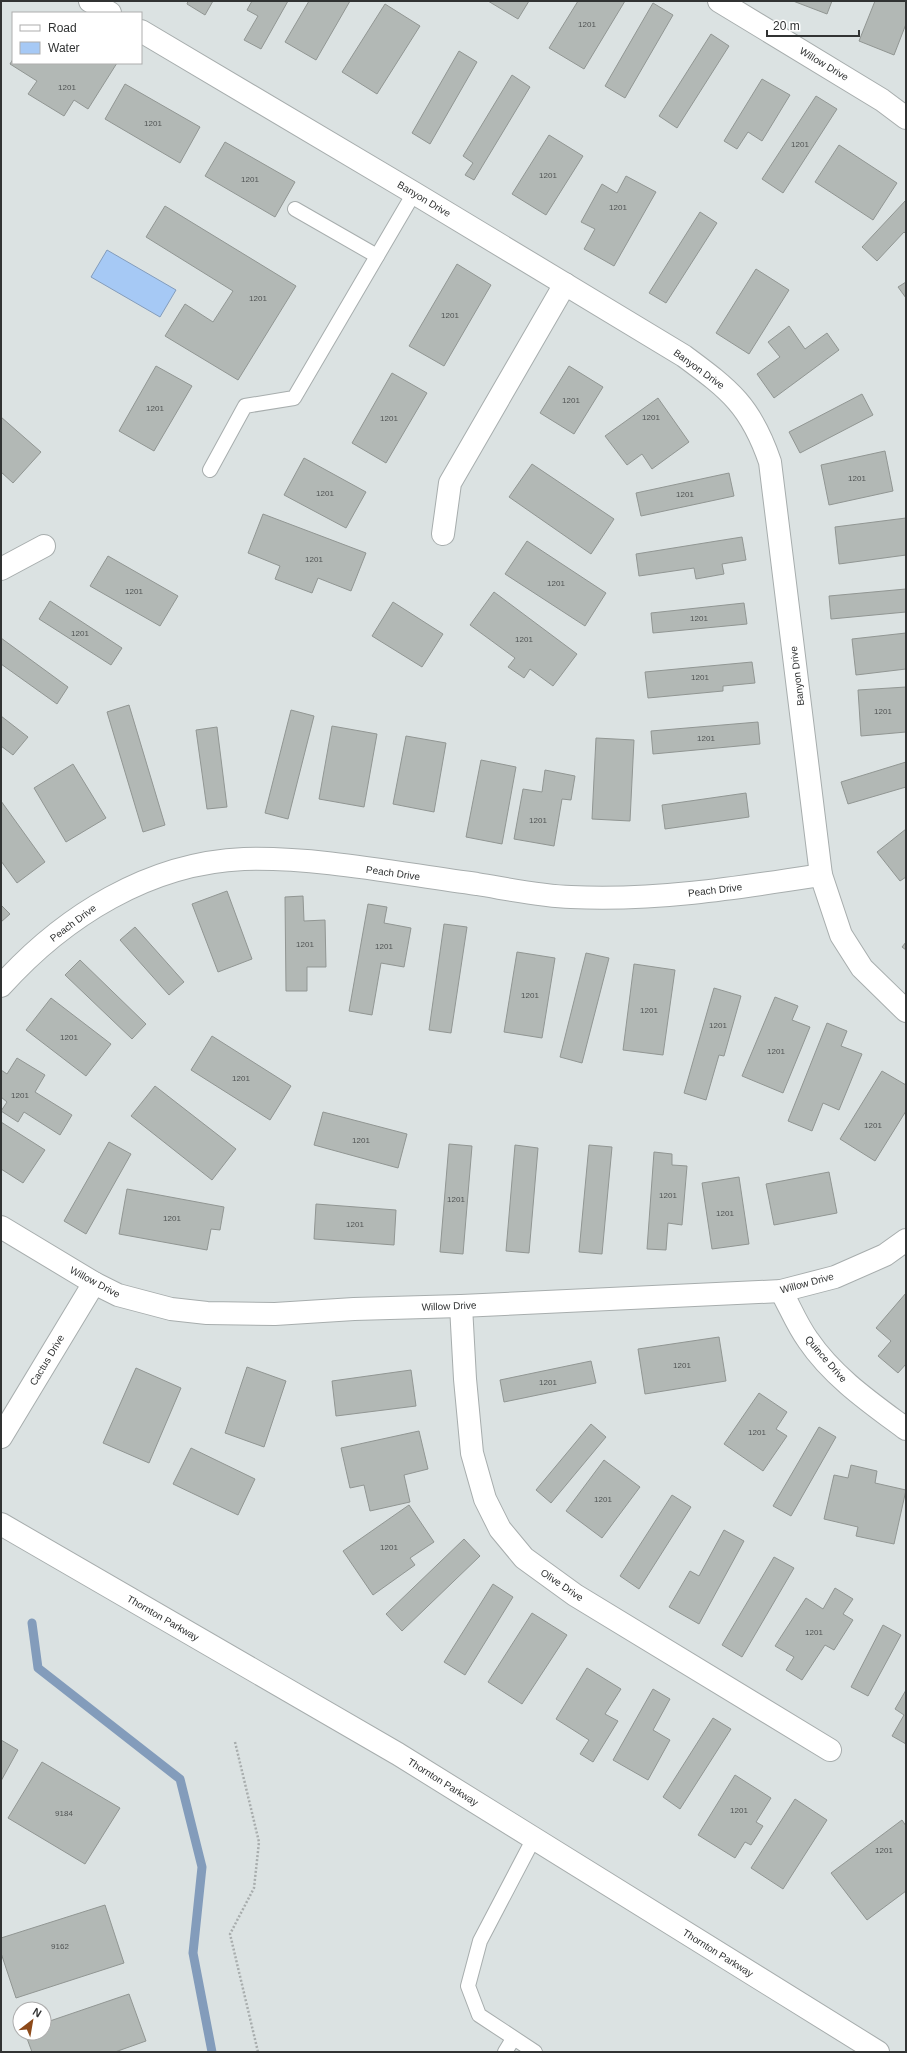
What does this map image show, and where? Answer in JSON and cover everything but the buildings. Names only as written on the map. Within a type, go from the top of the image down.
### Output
[{"type":"street","points":[[90,1],[108,12]]},
{"type":"street","name":"Willow Drive","points":[[719,1],[882,100],[906,118]]},
{"type":"street","name":"Banyon Drive","points":[[142,32],[414,192],[684,356],[724,386],[746,410],[761,435],[770,462],[821,875],[841,935],[862,968],[906,1011]]},
{"type":"street","points":[[443,534],[450,483],[565,284]]},
{"type":"street","points":[[1,568],[44,546]]},
{"type":"street","name":"Peach Drive","points":[[1,986],[34,954],[68,925],[109,897],[149,879],[204,864],[244,860],[281,860],[342,866],[569,897],[636,898],[707,892],[821,875]]},
{"type":"street","name":"Willow Drive","points":[[1,1227],[94,1283],[118,1295],[171,1309],[207,1313],[275,1314],[354,1309],[461,1306],[781,1291],[835,1277],[885,1255],[906,1240]]},
{"type":"street","name":"Cactus Drive","points":[[1,1437],[94,1283]]},
{"type":"street","name":"Quince Drive","points":[[781,1291],[808,1340],[837,1374],[865,1399],[906,1429]]},
{"type":"street","name":"Olive Drive","points":[[461,1306],[465,1379],[472,1453],[485,1499],[500,1529],[524,1558],[575,1595],[830,1750]]},
{"type":"street","name":"Thornton Parkway","points":[[1,1524],[398,1754],[878,2052]]},
{"type":"lane","points":[[210,470],[245,406],[294,398],[414,192]]},
{"type":"lane","points":[[295,209],[377,256]]},
{"type":"lane","points":[[534,1838],[480,1941],[468,1986],[479,2015],[513,2039],[536,2052]]},
{"type":"lane","points":[[505,2052],[513,2039]]},
{"type":"path","points":[[235,1742],[259,1842],[254,1888],[230,1934],[258,2052]]},
{"type":"water","points":[[107,250],[176,290],[160,317],[91,277]]},
{"type":"waterway","points":[[32,1623],[38,1668],[180,1779],[202,1867],[193,1953],[212,2052]]}]
